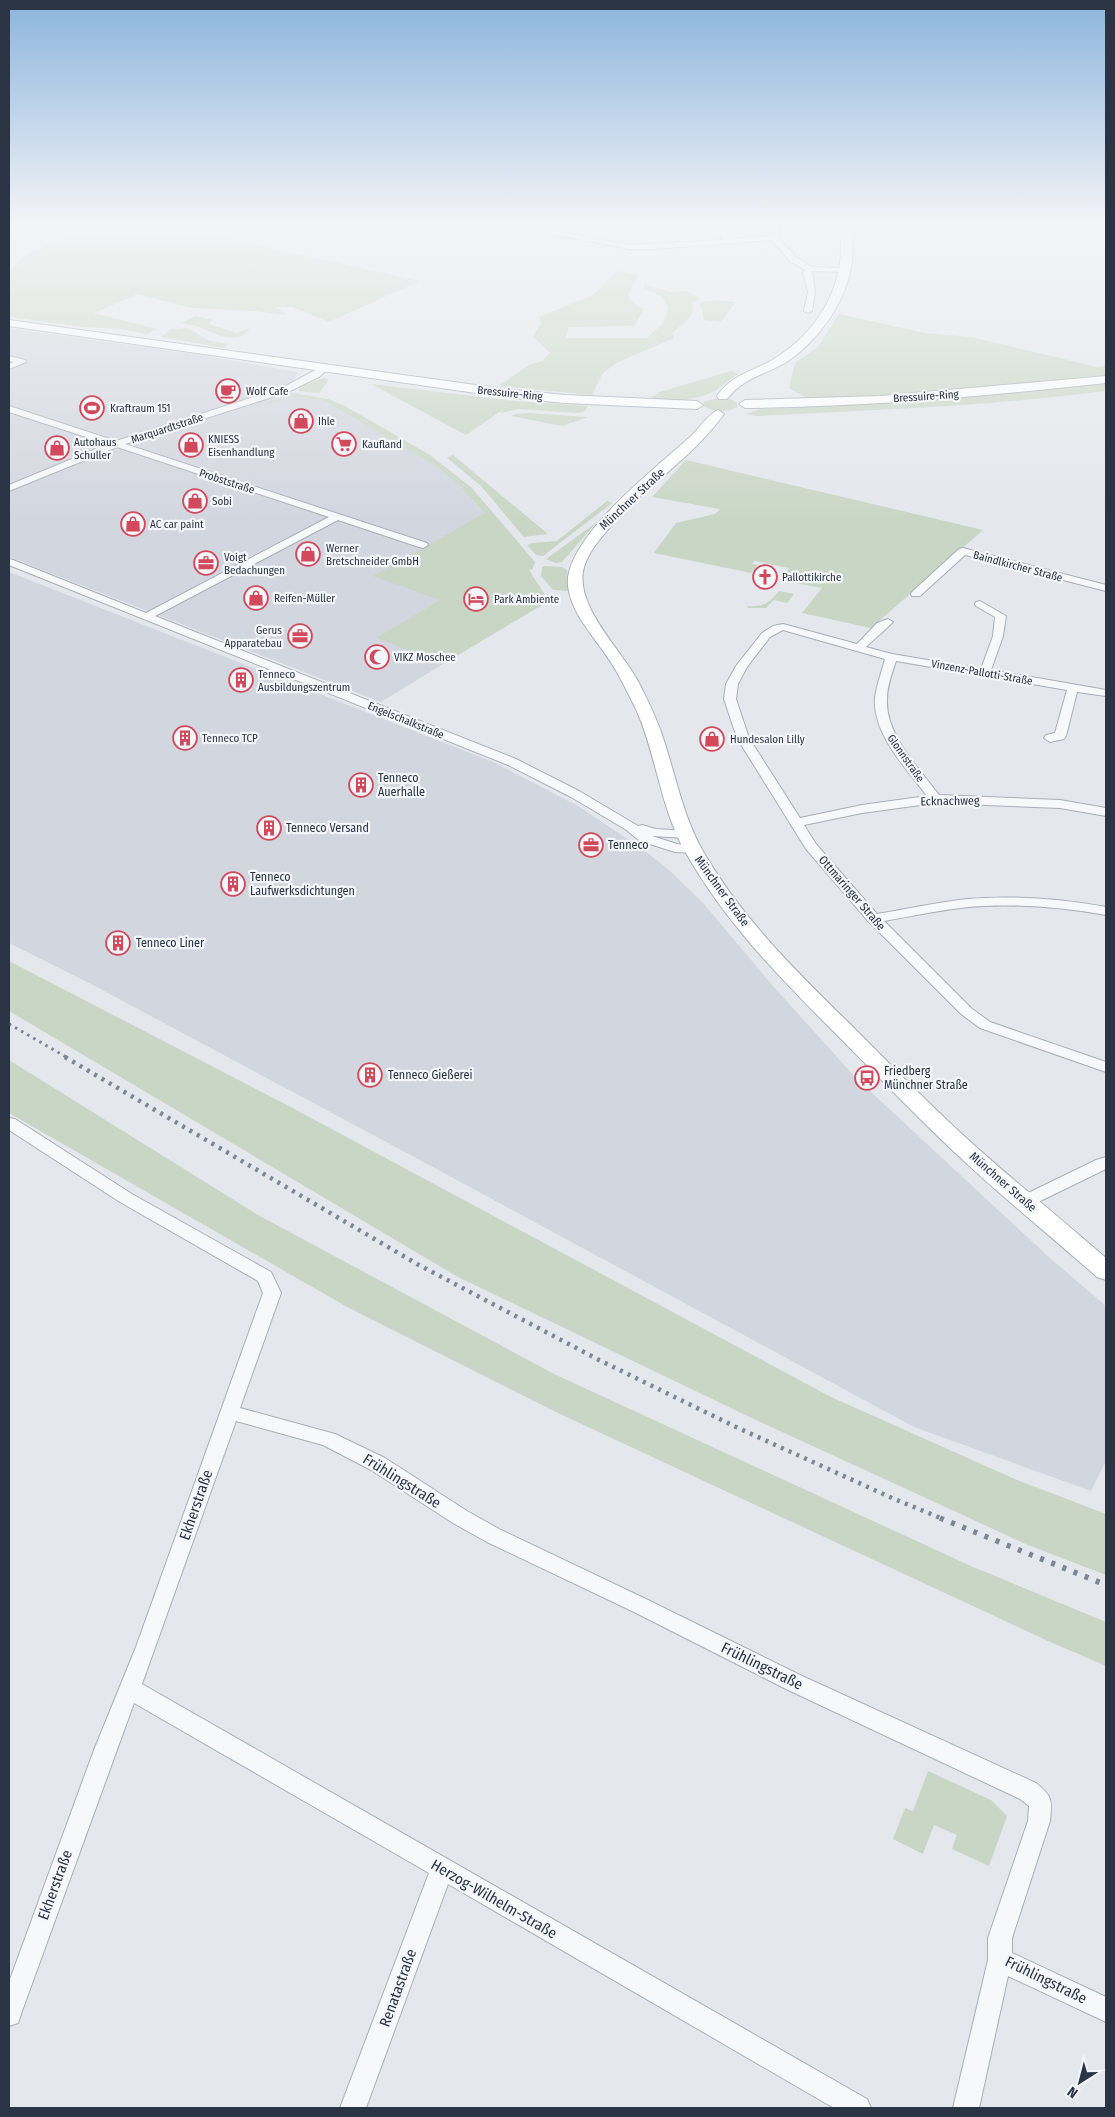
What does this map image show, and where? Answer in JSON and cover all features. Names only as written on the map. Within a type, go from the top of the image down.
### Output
[{"type":"main road","points":[[723,396],[731,384],[740,378],[779,361],[797,347],[819,321]]},
{"type":"main road","points":[[9,323],[324,368]]},
{"type":"main road","name":"Bressuire-Ring","points":[[324,368],[504,393],[584,400],[696,405]]},
{"type":"main road","name":"Bressuire-Ring","points":[[745,404],[930,396],[1106,379]]},
{"type":"main road","points":[[727,413],[705,411],[696,405],[703,398],[723,396],[738,399],[745,404]]},
{"type":"main road","name":"Münchner Straße","points":[[745,404],[743,409],[727,413],[705,431],[599,529],[578,560],[575,577],[583,609],[627,674],[651,726],[689,842],[718,889],[756,936],[818,1003],[958,1143],[1106,1271]]},
{"type":"street","points":[[9,358],[22,362],[9,368]]},
{"type":"street","name":"Marquardtstraße","points":[[9,488],[117,444],[285,390],[316,375],[324,368]]},
{"type":"street","name":"Probststraße","points":[[9,409],[423,545]]},
{"type":"street","points":[[146,617],[337,517]]},
{"type":"street","name":"Baindlkircher Straße","points":[[916,594],[963,551],[1106,588]]},
{"type":"street","name":"Engelschalkstraße","points":[[9,562],[512,762],[560,785],[630,826],[645,838],[675,848],[689,842]]},
{"type":"street","points":[[9,574],[20,567]]},
{"type":"street","points":[[980,604],[1001,616],[998,636],[985,672]]},
{"type":"street","points":[[859,648],[881,625],[888,622]]},
{"type":"street","name":"Vinzenz-Pallotti-Straße","points":[[775,629],[786,628],[891,657],[1106,693]]},
{"type":"street","name":"Ottmaringer Straße","points":[[775,629],[766,635],[742,666],[732,684],[730,699],[743,738],[815,852],[874,919],[966,1011],[985,1025],[1106,1067]]},
{"type":"street","name":"Glonnstraße","points":[[891,657],[881,700],[882,716],[886,730],[935,799]]},
{"type":"street","points":[[1050,738],[1060,736],[1073,687]]},
{"type":"street","name":"Ecknachweg","points":[[795,823],[862,809],[935,799],[1060,804],[1106,812]]},
{"type":"street","name":"Engelschalkstraße","points":[[630,826],[689,842]]},
{"type":"street","points":[[874,919],[968,903],[1022,902],[1060,904],[1106,911]]},
{"type":"street","name":"Ekherstraße","points":[[9,1123],[126,1198],[265,1277],[272,1293],[130,1689],[95,1777],[9,2014]]},
{"type":"street","points":[[1026,1202],[1106,1163]]},
{"type":"street","name":"Frühlingstraße","points":[[229,1412],[278,1424],[337,1443],[378,1464],[460,1517],[494,1536],[649,1610],[793,1682],[1028,1790],[1041,1802],[1039,1821],[1000,1938],[1000,1960],[1106,2010]]},
{"type":"street","name":"Herzog-Wilhelm-Straße","points":[[130,1689],[858,2108]]},
{"type":"street","name":"Renatastraße","points":[[354,2108],[442,1868]]},
{"type":"street","points":[[966,2108],[1000,1960]]},
{"type":"shaded area","points":[[9,328],[194,354],[298,372],[293,381],[278,389],[322,400],[433,464],[457,483],[485,513],[440,600],[377,638],[443,664],[381,702],[9,557]]},
{"type":"shaded area","points":[[9,572],[493,762],[578,806],[641,848],[669,870],[704,904],[772,985],[857,1079],[1052,1260],[1106,1306],[1106,1461],[1091,1491],[914,1427],[93,985],[9,943]]},
{"type":"green space","points":[[37,321],[125,321],[158,329],[147,334],[121,329],[83,327]]},
{"type":"green space","points":[[185,321],[212,321],[208,324],[237,333],[250,328],[239,337],[228,338],[196,326],[181,323]]},
{"type":"green space","points":[[540,321],[637,321],[634,326],[569,327],[565,338],[647,338],[664,321],[686,321],[672,334],[674,338],[616,363],[602,374],[592,395],[499,386],[529,365],[542,361],[550,353],[533,336],[541,324]]},
{"type":"green space","points":[[835,321],[870,321],[925,333],[971,337],[1097,367],[1106,366],[1106,375],[951,391],[807,398],[789,388],[795,363],[818,347]]},
{"type":"green space","points":[[185,328],[207,340],[227,344],[225,348],[161,337],[171,329]]},
{"type":"green space","points":[[731,371],[738,374],[715,391],[705,395],[683,400],[652,401],[653,396],[660,392]]},
{"type":"green space","points":[[324,378],[328,379],[328,381],[319,393],[299,391],[299,387]]},
{"type":"green space","points":[[1106,381],[1106,391],[1019,400],[845,412],[757,416],[745,414],[761,409],[934,399]]},
{"type":"green space","points":[[371,384],[515,401],[588,406],[585,411],[578,413],[519,409],[501,413],[504,409],[466,435]]},
{"type":"green space","points":[[298,394],[328,399],[345,406],[430,455],[472,488],[535,562],[533,569],[529,570],[549,601],[443,664],[376,638],[440,600],[373,576],[485,513],[457,483],[433,464],[322,400],[292,397],[230,413]]},
{"type":"green space","points":[[719,398],[730,399],[737,403],[737,407],[720,411],[711,410],[703,405],[705,401]]},
{"type":"green space","points":[[530,413],[588,417],[562,426],[511,416]]},
{"type":"green space","points":[[453,455],[548,534],[524,537],[481,486],[447,458]]},
{"type":"green space","points":[[686,460],[983,530],[871,628],[802,613],[822,588],[780,580],[789,568],[755,561],[752,564],[758,565],[751,573],[654,553],[676,523],[715,514],[720,509],[652,497]]},
{"type":"green space","points":[[607,501],[612,503],[543,556],[536,555],[527,545],[557,541]]},
{"type":"green space","points":[[597,522],[562,562],[555,563],[546,559]]},
{"type":"green space","points":[[542,567],[562,567],[567,570],[570,591],[553,590],[541,576]]},
{"type":"green space","points":[[779,591],[794,594],[787,603],[774,600],[766,608],[747,608],[748,606],[758,606],[766,603]]},
{"type":"green space","points":[[9,961],[285,1104],[831,1397],[1017,1480],[1106,1514],[1106,1575],[1028,1545],[758,1421],[458,1277],[9,1011]]},
{"type":"green space","points":[[9,1060],[258,1215],[554,1374],[973,1567],[1106,1622],[1106,1666],[1048,1641],[560,1414],[349,1308],[9,1113]]},
{"type":"green space","points":[[928,1771],[991,1800],[1007,1816],[989,1866],[952,1849],[957,1835],[934,1825],[923,1854],[893,1839],[905,1808],[913,1811]]},
{"type":"railway","points":[[9,1024],[68,1058]]},
{"type":"railway","points":[[65,1057],[417,1264],[599,1360],[736,1427],[892,1498],[943,1519]]},
{"type":"railway","points":[[940,1518],[1106,1585]]},
{"type":"place","name":"Wolf Cafe","points":[[228,391]]},
{"type":"place","name":"Kraftraum 151","points":[[92,408]]},
{"type":"place","name":"Ihle","points":[[301,421]]},
{"type":"place","name":"Kaufland","points":[[344,444]]},
{"type":"place","name":"KNIESS Eisenhandlung","points":[[191,445]]},
{"type":"place","name":"Autohaus Schuller","points":[[57,448]]},
{"type":"place","name":"Sobi","points":[[195,501]]},
{"type":"place","name":"AC car paint","points":[[133,524]]},
{"type":"place","name":"Werner Bretschneider GmbH","points":[[308,554]]},
{"type":"place","name":"Voigt Bedachungen","points":[[206,563]]},
{"type":"place","name":"Pallottikirche","points":[[765,577]]},
{"type":"place","name":"Reifen-Müller","points":[[256,598]]},
{"type":"place","name":"Park Ambiente","points":[[476,599]]},
{"type":"place","name":"Gerus Apparatebau","points":[[300,636]]},
{"type":"place","name":"VIKZ Moschee","points":[[377,657]]},
{"type":"place","name":"Tenneco Ausbildungszentrum","points":[[241,680]]},
{"type":"place","name":"Tenneco TCP","points":[[185,738]]},
{"type":"place","name":"Hundesalon Lilly","points":[[712,739]]},
{"type":"place","name":"Tenneco Auerhalle","points":[[361,785]]},
{"type":"place","name":"Tenneco Versand","points":[[269,828]]},
{"type":"place","name":"Tenneco","points":[[591,845]]},
{"type":"place","name":"Tenneco Laufwerksdichtungen","points":[[233,884]]},
{"type":"place","name":"Tenneco Liner","points":[[118,943]]},
{"type":"place","name":"Tenneco Gießerei","points":[[370,1075]]},
{"type":"place","name":"Friedberg Münchner Straße","points":[[867,1078]]}]
